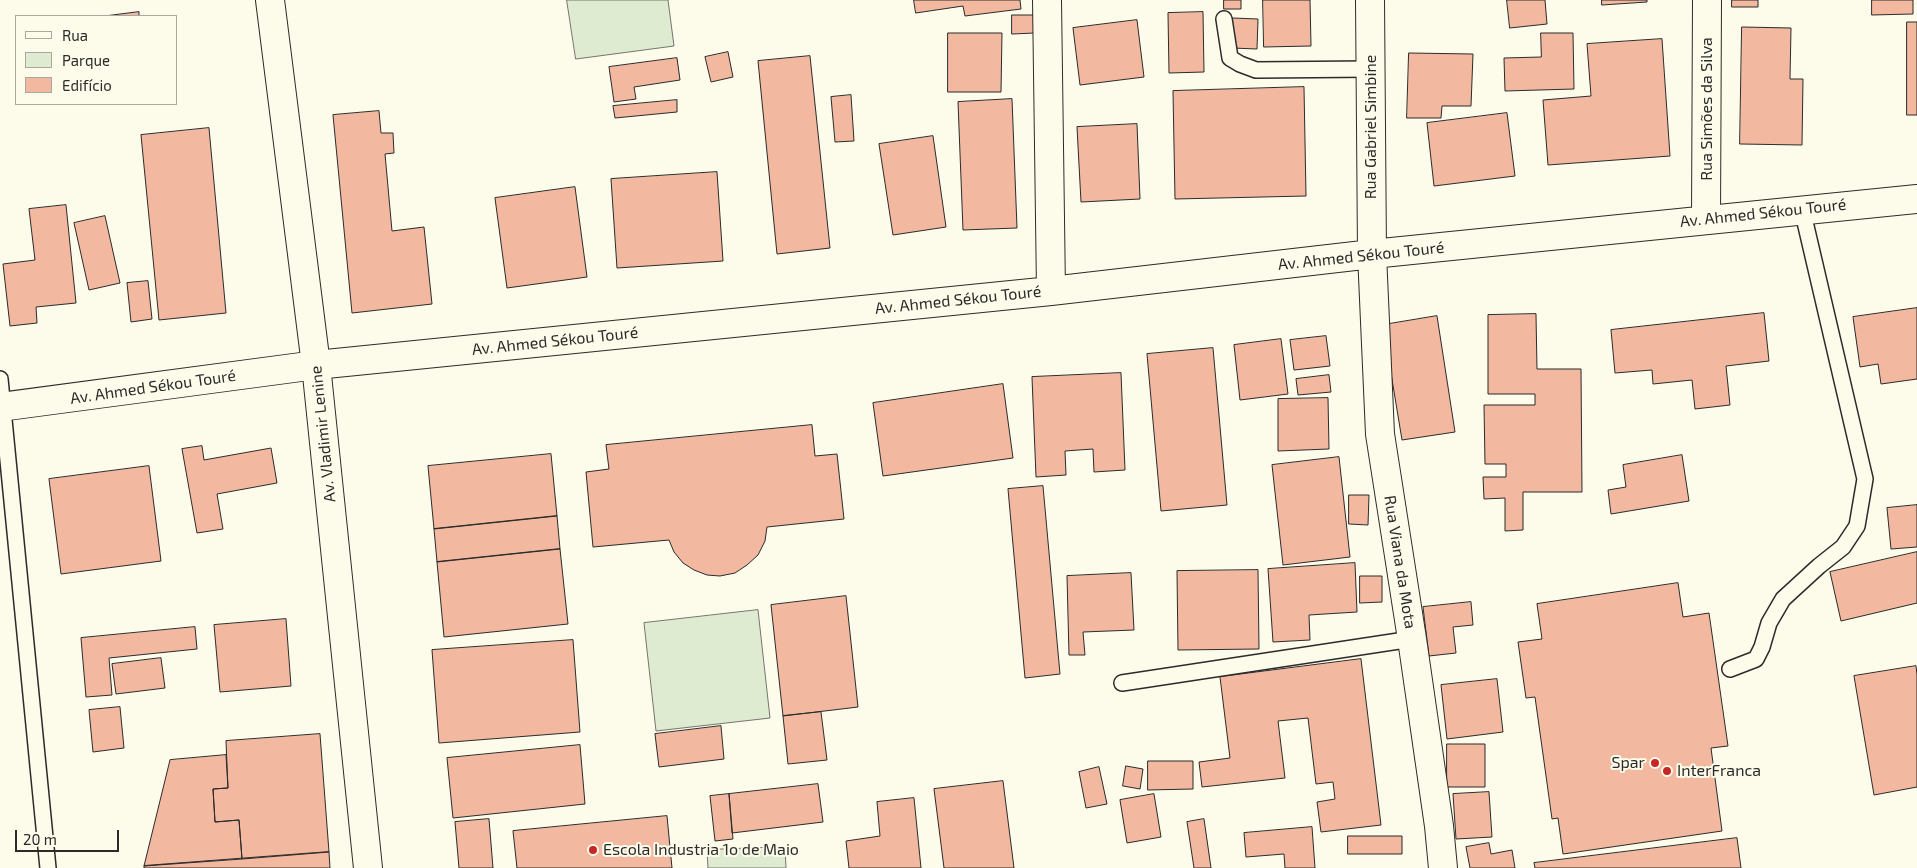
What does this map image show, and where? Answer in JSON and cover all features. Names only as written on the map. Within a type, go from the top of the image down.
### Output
[{"type":"street","name":"Av. Vladimir Lenine","points":[[270,0],[316,365],[368,868]]},
{"type":"street","points":[[1047,0],[1051,291]]},
{"type":"street","name":"Rua Gabriel Simbine","points":[[1370,0],[1372,254]]},
{"type":"street","name":"Rua Simões da Silva","points":[[1706,219],[1707,0]]},
{"type":"street","name":"Av. Ahmed Sékou Touré","points":[[2,407],[316,365],[1051,291],[1372,254],[1917,198]]},
{"type":"street","name":"Rua Viana da Mota","points":[[1372,254],[1380,434],[1412,639],[1439,826],[1443,868]]},
{"type":"lane","points":[[1224,19],[1230,58],[1256,70],[1371,69]]},
{"type":"lane","points":[[1730,669],[1756,659],[1762,647],[1769,623],[1783,599],[1843,547],[1857,526],[1865,479],[1802,210]]},
{"type":"lane","points":[[0,379],[48,868]]},
{"type":"lane","points":[[1122,683],[1412,639]]},
{"type":"green space","points":[[567,0],[668,0],[674,46],[576,59]]},
{"type":"green space","points":[[758,610],[770,718],[656,731],[644,623]]},
{"type":"green space","points":[[785,847],[786,868],[708,868],[707,850]]},
{"type":"building","points":[[914,0],[1020,0],[1021,9],[965,16],[963,6],[916,13]]},
{"type":"building","points":[[1224,0],[1241,0],[1241,9],[1224,9]]},
{"type":"building","points":[[1263,0],[1310,0],[1311,46],[1264,47]]},
{"type":"building","points":[[1507,0],[1545,0],[1547,24],[1510,28]]},
{"type":"building","points":[[1602,0],[1647,0],[1647,2],[1602,5]]},
{"type":"building","points":[[1732,0],[1758,0],[1758,7],[1732,7]]},
{"type":"building","points":[[1872,0],[1913,0],[1913,14],[1872,15]]},
{"type":"building","points":[[139,12],[139,15],[114,15]]},
{"type":"building","points":[[1203,12],[1204,72],[1169,73],[1168,13]]},
{"type":"building","points":[[1012,15],[1035,15],[1035,33],[1012,34]]},
{"type":"building","points":[[1233,18],[1258,19],[1257,49],[1232,48]]},
{"type":"building","points":[[1137,20],[1144,77],[1080,85],[1073,28]]},
{"type":"building","points":[[1907,22],[1917,22],[1917,115],[1907,115]]},
{"type":"building","points":[[1742,27],[1791,28],[1790,79],[1803,79],[1802,145],[1740,144]]},
{"type":"building","points":[[948,33],[1002,33],[1001,92],[948,92]]},
{"type":"building","points":[[1541,33],[1573,33],[1574,89],[1505,91],[1504,58],[1541,57]]},
{"type":"building","points":[[1662,39],[1670,156],[1548,165],[1543,100],[1591,96],[1587,44]]},
{"type":"building","points":[[728,52],[733,77],[711,82],[705,57]]},
{"type":"building","points":[[1409,53],[1473,54],[1471,106],[1442,106],[1441,118],[1407,118]]},
{"type":"building","points":[[810,56],[830,248],[777,254],[758,61]]},
{"type":"building","points":[[677,58],[680,80],[634,87],[636,99],[614,102],[609,67]]},
{"type":"building","points":[[1304,87],[1306,196],[1175,199],[1173,91]]},
{"type":"building","points":[[851,95],[854,141],[835,142],[831,97]]},
{"type":"building","points":[[1012,99],[1017,228],[963,230],[958,102]]},
{"type":"building","points":[[677,100],[677,112],[615,118],[613,106]]},
{"type":"building","points":[[379,111],[381,133],[393,133],[394,153],[385,154],[392,231],[424,227],[432,304],[352,313],[333,115]]},
{"type":"building","points":[[1507,113],[1515,176],[1434,186],[1427,123]]},
{"type":"building","points":[[1137,124],[1140,199],[1081,202],[1077,127]]},
{"type":"building","points":[[209,128],[226,313],[159,320],[141,135]]},
{"type":"building","points":[[933,136],[946,227],[893,235],[879,144]]},
{"type":"building","points":[[717,172],[723,261],[617,268],[611,179]]},
{"type":"building","points":[[575,187],[587,277],[507,288],[495,198]]},
{"type":"building","points":[[66,205],[76,303],[36,307],[37,323],[10,326],[3,264],[35,260],[29,209]]},
{"type":"building","points":[[105,216],[120,283],[89,290],[74,223]]},
{"type":"building","points":[[148,281],[152,319],[131,322],[127,283]]},
{"type":"building","points":[[1917,308],[1917,379],[1881,384],[1878,364],[1860,367],[1853,317]]},
{"type":"building","points":[[1764,313],[1769,361],[1726,366],[1730,405],[1695,409],[1692,380],[1653,384],[1652,370],[1615,373],[1611,330]]},
{"type":"building","points":[[1536,314],[1537,369],[1581,369],[1582,492],[1523,492],[1523,530],[1505,531],[1505,498],[1484,499],[1483,477],[1506,477],[1506,464],[1485,464],[1484,405],[1535,405],[1535,394],[1488,394],[1488,315]]},
{"type":"building","points":[[1437,316],[1455,432],[1402,440],[1383,325]]},
{"type":"building","points":[[1326,336],[1330,366],[1294,370],[1290,340]]},
{"type":"building","points":[[1281,339],[1288,394],[1240,400],[1234,345]]},
{"type":"building","points":[[1213,348],[1227,505],[1161,511],[1147,354]]},
{"type":"building","points":[[1121,373],[1125,470],[1094,472],[1093,449],[1065,451],[1066,475],[1036,477],[1032,377]]},
{"type":"building","points":[[1329,375],[1331,392],[1298,395],[1296,379]]},
{"type":"building","points":[[1003,384],[1013,458],[883,476],[873,403]]},
{"type":"building","points":[[1328,398],[1329,449],[1278,451],[1278,399]]},
{"type":"building","points":[[812,425],[815,456],[837,454],[844,519],[767,527],[765,541],[758,555],[735,573],[720,576],[707,575],[683,563],[674,552],[669,540],[593,547],[586,472],[609,469],[606,445]]},
{"type":"building","points":[[202,446],[204,460],[271,448],[277,483],[217,494],[223,529],[197,533],[182,449]]},
{"type":"building","points":[[551,454],[557,516],[434,529],[428,466]]},
{"type":"building","points":[[1682,455],[1689,501],[1611,514],[1608,490],[1626,487],[1623,465]]},
{"type":"building","points":[[1339,457],[1350,557],[1283,565],[1272,465]]},
{"type":"building","points":[[149,466],[161,561],[61,574],[49,479]]},
{"type":"building","points":[[1043,486],[1060,674],[1025,678],[1008,489]]},
{"type":"building","points":[[1349,495],[1369,495],[1368,525],[1349,524]]},
{"type":"building","points":[[1917,505],[1917,547],[1891,549],[1887,508]]},
{"type":"building","points":[[557,516],[560,549],[437,562],[434,529]]},
{"type":"building","points":[[560,549],[568,624],[444,637],[437,562]]},
{"type":"building","points":[[1917,552],[1917,603],[1841,621],[1830,572]]},
{"type":"building","points":[[1355,563],[1357,612],[1309,615],[1310,640],[1273,642],[1268,569]]},
{"type":"building","points":[[1258,570],[1259,649],[1178,650],[1177,571]]},
{"type":"building","points":[[1131,573],[1134,630],[1083,632],[1085,655],[1069,655],[1067,576]]},
{"type":"building","points":[[1360,576],[1382,576],[1382,602],[1360,603]]},
{"type":"building","points":[[1678,583],[1683,617],[1709,613],[1728,746],[1711,748],[1722,831],[1563,854],[1558,818],[1552,819],[1535,697],[1526,698],[1518,642],[1542,639],[1537,604]]},
{"type":"building","points":[[846,596],[858,707],[783,716],[771,605]]},
{"type":"building","points":[[1471,602],[1473,625],[1453,627],[1456,653],[1429,656],[1423,607]]},
{"type":"building","points":[[286,619],[291,686],[220,692],[214,625]]},
{"type":"building","points":[[195,627],[197,649],[109,658],[112,695],[86,697],[81,638]]},
{"type":"building","points":[[573,640],[580,732],[439,743],[432,650]]},
{"type":"building","points":[[161,658],[165,688],[116,694],[112,664]]},
{"type":"building","points":[[1361,659],[1381,825],[1321,832],[1317,802],[1335,799],[1333,782],[1316,784],[1308,718],[1278,721],[1285,778],[1202,787],[1199,762],[1230,758],[1220,677]]},
{"type":"building","points":[[1916,666],[1917,787],[1874,795],[1854,676]]},
{"type":"building","points":[[1497,679],[1503,732],[1447,739],[1441,685]]},
{"type":"building","points":[[120,707],[124,748],[93,752],[89,710]]},
{"type":"building","points":[[821,712],[827,760],[788,764],[783,716]]},
{"type":"building","points":[[721,726],[724,759],[659,767],[655,734]]},
{"type":"building","points":[[320,734],[329,852],[242,859],[239,820],[215,822],[213,789],[228,788],[226,741]]},
{"type":"building","points":[[1447,744],[1485,744],[1485,787],[1447,787]]},
{"type":"building","points":[[580,745],[585,804],[453,818],[447,758]]},
{"type":"building","points":[[226,755],[228,788],[213,789],[215,822],[239,820],[242,859],[144,866],[170,760]]},
{"type":"building","points":[[1148,761],[1193,761],[1193,789],[1148,790]]},
{"type":"building","points":[[1126,766],[1143,769],[1140,789],[1123,786]]},
{"type":"building","points":[[1099,767],[1107,804],[1086,808],[1079,772]]},
{"type":"building","points":[[1003,781],[1014,868],[944,868],[934,789]]},
{"type":"building","points":[[818,784],[823,822],[732,833],[729,794]]},
{"type":"building","points":[[1489,792],[1492,837],[1456,839],[1453,794]]},
{"type":"building","points":[[729,794],[733,839],[715,841],[710,796]]},
{"type":"building","points":[[1154,794],[1161,837],[1127,843],[1120,800]]},
{"type":"building","points":[[914,798],[921,868],[849,868],[846,841],[880,836],[877,802]]},
{"type":"building","name":"Escola Industria 1o de Maio","points":[[667,816],[672,868],[517,868],[513,831]]},
{"type":"building","points":[[489,819],[493,868],[459,868],[455,822]]},
{"type":"building","points":[[1204,819],[1211,868],[1194,868],[1187,822]]},
{"type":"building","points":[[1312,827],[1315,868],[1285,868],[1284,854],[1246,857],[1244,833]]},
{"type":"building","points":[[1348,836],[1402,836],[1402,854],[1348,854]]},
{"type":"building","points":[[1737,838],[1741,868],[1535,868],[1534,863]]},
{"type":"building","points":[[1489,843],[1491,854],[1512,850],[1515,868],[1470,868],[1466,847]]},
{"type":"building","points":[[329,852],[330,868],[144,868],[144,866]]},
{"type":"place","name":"Spar","points":[[1655,763]]},
{"type":"place","name":"InterFranca","points":[[1667,771]]},
{"type":"place","name":"Escola Industria 1o de Maio","points":[[593,850]]}]
